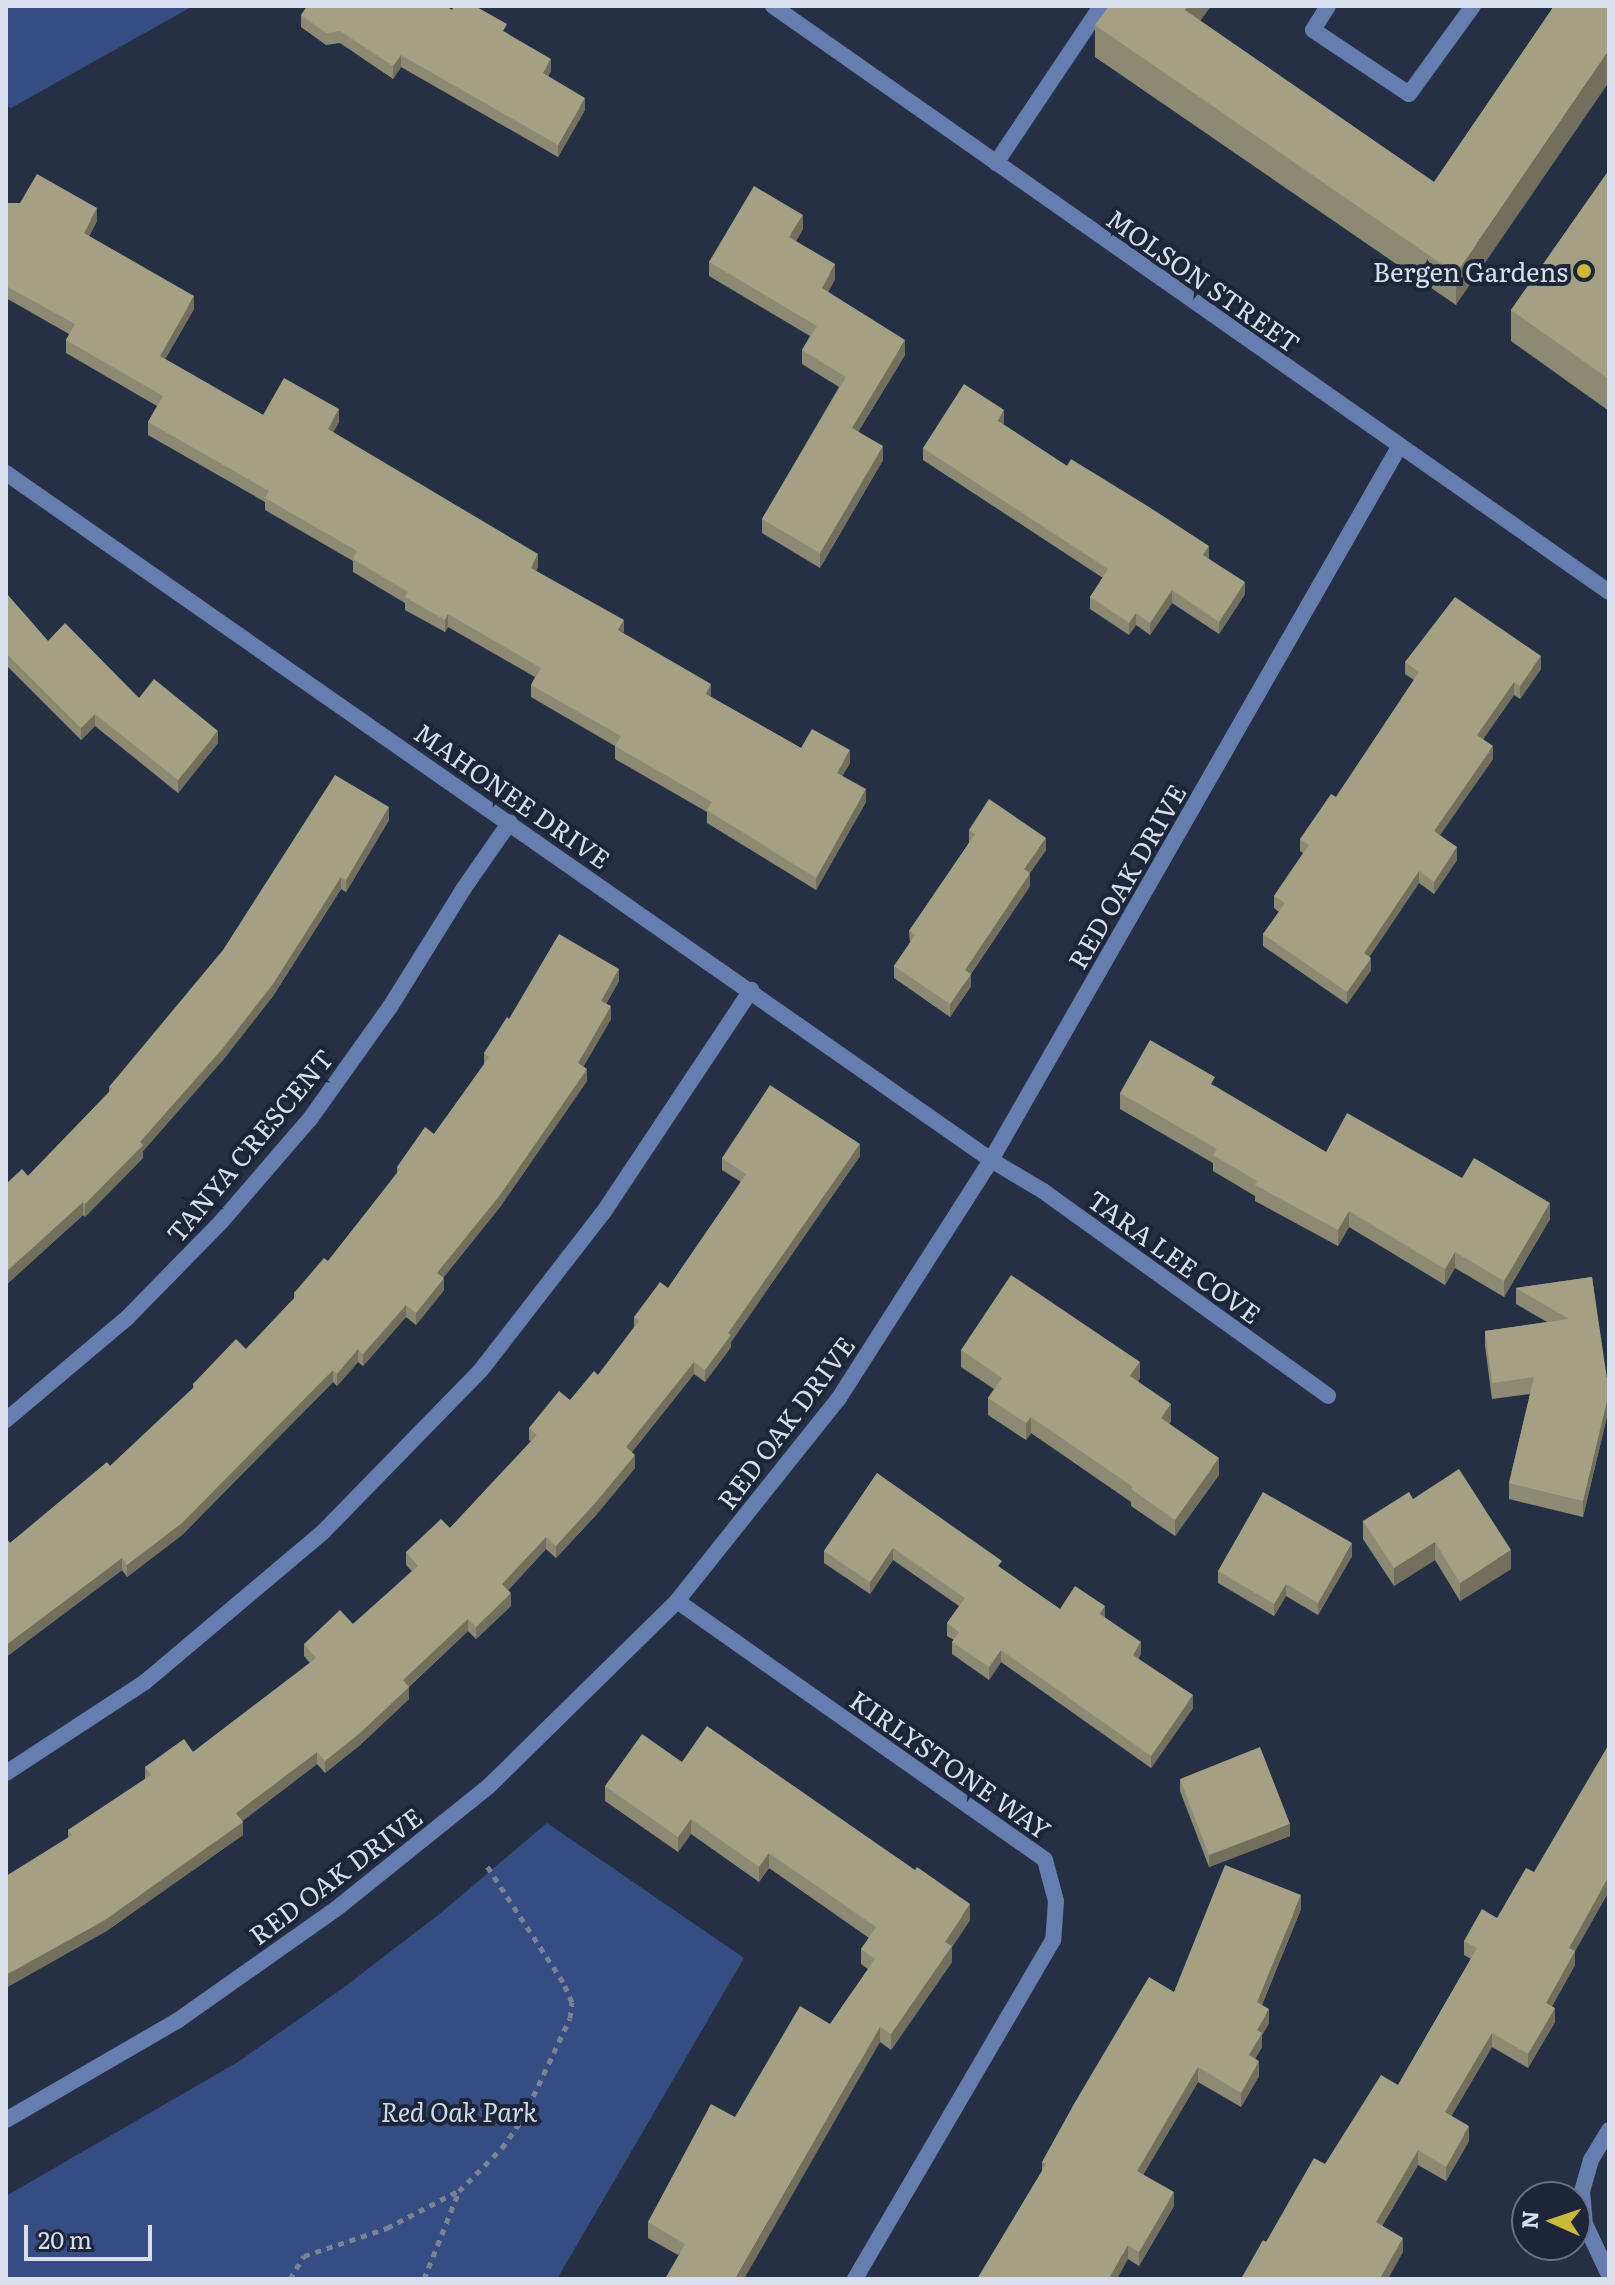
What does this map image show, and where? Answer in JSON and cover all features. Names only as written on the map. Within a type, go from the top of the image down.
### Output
[{"type":"street","name":"MOLSON STREET","points":[[773,6],[1609,592]]},
{"type":"street","points":[[996,163],[1101,6]]},
{"type":"street","points":[[1328,6],[1313,30],[1409,94],[1473,6]]},
{"type":"street","name":"RED OAK DRIVE","points":[[6,2120],[177,2021],[336,1909],[489,1786],[677,1601],[839,1398],[991,1160],[1399,447]]},
{"type":"street","name":"MAHONEE DRIVE","points":[[6,473],[991,1160]]},
{"type":"street","name":"TANYA CRESCENT","points":[[6,1420],[127,1318],[221,1222],[310,1119],[390,1007],[464,888],[510,822]]},
{"type":"street","points":[[6,1773],[145,1682],[299,1552],[481,1370],[603,1213],[751,990]]},
{"type":"street","name":"TARA LEE COVE","points":[[991,1160],[1043,1191],[1328,1396]]},
{"type":"street","name":"KIRLYSTONE WAY","points":[[677,1601],[1045,1860],[1056,1901],[1053,1940],[855,2279]]},
{"type":"street","points":[[1609,2130],[1591,2160],[1582,2191],[1585,2224],[1609,2275]]},
{"type":"path","points":[[290,2279],[304,2256],[387,2228],[459,2191],[502,2148],[523,2118],[570,2018],[572,2002],[563,1982],[485,1863]]},
{"type":"path","points":[[424,2279],[459,2191]]},
{"type":"green space","points":[[6,6],[193,6],[11,108],[6,105]]},
{"type":"green space","name":"Red Oak Park","points":[[547,1823],[744,1958],[557,2279],[6,2279],[6,2196],[238,2062],[343,1988],[442,1912]]},
{"type":"building","points":[[307,6],[446,6],[452,10],[454,6],[475,6],[507,24],[503,31],[551,59],[543,73],[585,98],[558,145],[401,55],[393,66],[340,31],[326,33],[301,15]]},
{"type":"building","points":[[1109,6],[1188,6],[1185,10],[1434,182],[1554,6],[1609,6],[1609,50],[1456,274],[1095,25]]},
{"type":"building","name":"Bergen Gardens","points":[[1609,170],[1609,379],[1511,310]]},
{"type":"building","points":[[37,174],[97,208],[84,233],[194,296],[160,356],[263,415],[284,378],[339,409],[328,429],[538,554],[531,568],[624,620],[618,630],[711,684],[706,694],[801,748],[812,729],[850,750],[837,773],[866,789],[816,878],[707,810],[712,802],[615,746],[621,736],[531,685],[541,668],[448,614],[445,620],[405,597],[408,592],[353,559],[357,551],[265,498],[269,491],[148,422],[163,396],[66,340],[75,324],[6,286],[6,203],[20,203]]},
{"type":"building","points":[[754,186],[803,215],[789,237],[835,264],[822,288],[905,340],[852,428],[883,446],[820,553],[762,519],[846,377],[802,350],[817,326],[709,262]]},
{"type":"building","points":[[964,384],[1004,410],[998,421],[1067,466],[1071,459],[1209,546],[1203,555],[1245,582],[1219,622],[1172,590],[1150,623],[1136,613],[1129,623],[1090,597],[1108,569],[923,448]]},
{"type":"building","points":[[6,593],[48,641],[65,623],[139,698],[154,679],[218,731],[178,780],[95,714],[81,728],[6,653]]},
{"type":"building","points":[[1455,597],[1541,656],[1520,686],[1514,682],[1477,735],[1493,746],[1434,831],[1457,847],[1434,882],[1419,871],[1364,953],[1371,958],[1347,992],[1263,934],[1285,903],[1274,896],[1309,845],[1300,839],[1331,794],[1336,797],[1419,672],[1405,662]]},
{"type":"building","points":[[335,775],[389,807],[346,880],[341,877],[273,984],[223,1048],[140,1142],[143,1145],[85,1204],[83,1202],[6,1272],[6,1184],[22,1169],[28,1176],[112,1089],[109,1087],[223,950]]},
{"type":"building","points":[[989,799],[1046,838],[1024,869],[1030,873],[965,970],[971,974],[950,1004],[894,966],[915,935],[909,931],[975,834],[969,830]]},
{"type":"building","points":[[559,934],[619,969],[601,1001],[611,1006],[578,1063],[587,1069],[500,1195],[437,1273],[444,1278],[416,1313],[406,1305],[363,1354],[358,1349],[337,1374],[333,1370],[182,1523],[127,1565],[122,1558],[6,1645],[6,1538],[10,1543],[107,1462],[110,1466],[195,1386],[193,1384],[236,1339],[246,1349],[296,1296],[294,1293],[324,1258],[328,1261],[400,1169],[397,1167],[425,1127],[434,1134],[489,1057],[484,1053],[507,1017],[509,1019]]},
{"type":"building","points":[[1150,1040],[1215,1077],[1211,1084],[1326,1152],[1347,1113],[1462,1178],[1474,1158],[1550,1203],[1504,1281],[1455,1252],[1445,1269],[1349,1211],[1338,1230],[1255,1185],[1257,1181],[1213,1155],[1217,1149],[1120,1093]]},
{"type":"building","points":[[770,1085],[860,1144],[728,1333],[731,1335],[705,1370],[694,1362],[626,1447],[635,1455],[596,1502],[556,1546],[546,1537],[502,1584],[511,1593],[476,1627],[468,1619],[403,1680],[409,1687],[360,1733],[325,1761],[317,1752],[236,1813],[243,1822],[105,1920],[6,1975],[6,1876],[72,1835],[68,1830],[151,1775],[145,1767],[184,1739],[193,1752],[316,1658],[304,1644],[340,1610],[353,1624],[418,1566],[406,1552],[441,1519],[450,1528],[537,1435],[529,1428],[559,1391],[570,1400],[594,1371],[598,1375],[639,1321],[634,1317],[660,1282],[668,1288],[746,1174],[722,1158]]},
{"type":"building","points":[[1011,1275],[1140,1362],[1130,1376],[1171,1404],[1161,1418],[1219,1458],[1175,1520],[1131,1489],[1133,1487],[1031,1417],[1026,1423],[988,1398],[1002,1378],[961,1350]]},
{"type":"building","points":[[1592,1277],[1609,1392],[1583,1501],[1509,1483],[1534,1377],[1492,1383],[1485,1331],[1569,1319],[1516,1288]]},
{"type":"building","points":[[1459,1469],[1511,1550],[1460,1583],[1435,1542],[1394,1568],[1363,1521],[1409,1492],[1413,1499]]},
{"type":"building","points":[[877,1473],[1002,1561],[998,1566],[1060,1609],[1075,1586],[1105,1606],[1100,1614],[1141,1642],[1133,1655],[1193,1695],[1151,1756],[1001,1650],[989,1667],[952,1642],[959,1632],[947,1623],[965,1598],[893,1548],[870,1582],[824,1551]]},
{"type":"building","points":[[1263,1492],[1352,1543],[1318,1603],[1286,1584],[1274,1604],[1218,1571]]},
{"type":"building","points":[[707,1726],[915,1870],[917,1867],[970,1904],[945,1942],[952,1946],[891,2034],[880,2027],[735,2279],[665,2279],[685,2244],[648,2222],[711,2104],[735,2117],[800,2006],[830,2024],[875,1959],[861,1949],[876,1927],[769,1853],[759,1867],[691,1819],[678,1837],[605,1786],[642,1734],[682,1762]]},
{"type":"building","points":[[1609,1744],[1609,1876],[1569,1948],[1575,1951],[1546,2003],[1555,2008],[1528,2054],[1492,2033],[1445,2112],[1469,2126],[1446,2167],[1418,2150],[1376,2222],[1403,2238],[1380,2279],[1241,2279],[1314,2158],[1325,2164],[1381,2075],[1398,2085],[1477,1948],[1464,1941],[1482,1909],[1497,1918],[1526,1868],[1534,1872]]},
{"type":"building","points":[[1260,1747],[1290,1824],[1209,1855],[1180,1779]]},
{"type":"building","points":[[1225,1865],[1301,1895],[1257,2002],[1269,2009],[1257,2030],[1262,2033],[1249,2055],[1259,2061],[1241,2093],[1198,2067],[1137,2171],[1174,2192],[1139,2252],[1128,2245],[1109,2279],[977,2279],[1046,2164],[1042,2162],[1149,1977],[1174,1992]]},
{"type":"place","name":"Bergen Gardens","points":[[1584,271]]}]
